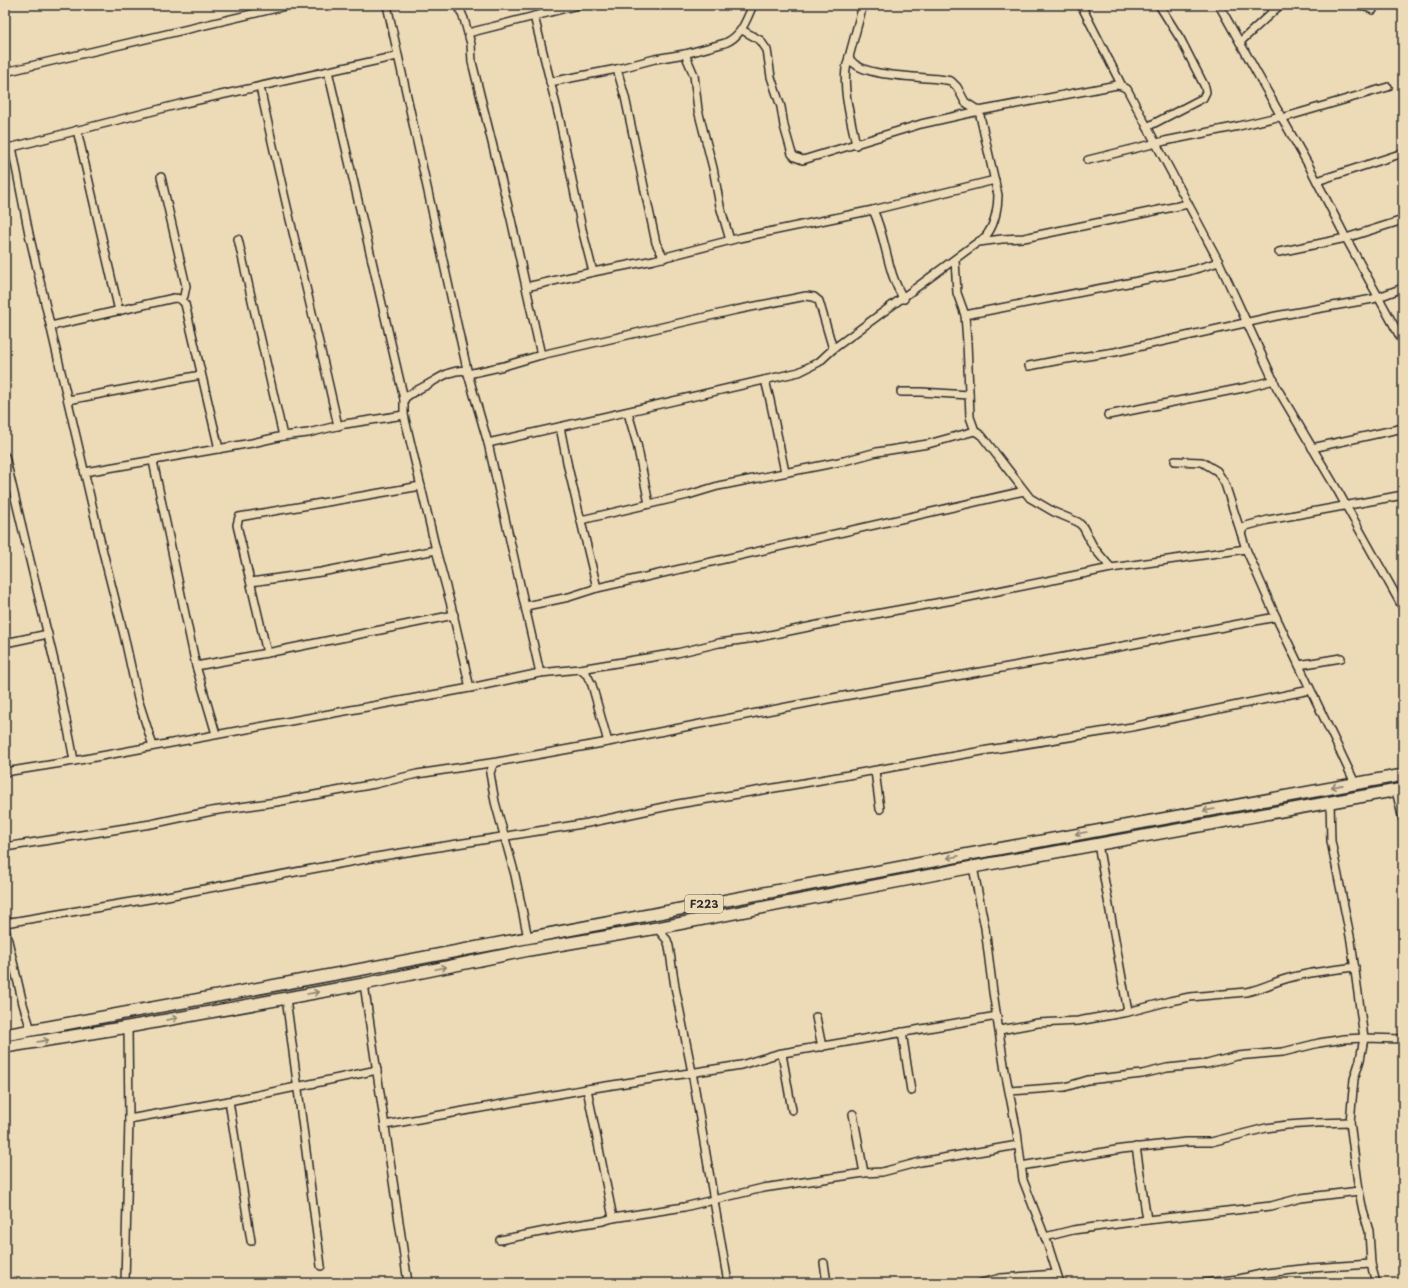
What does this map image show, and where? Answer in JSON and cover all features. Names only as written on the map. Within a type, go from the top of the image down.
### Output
[{"type":"main road","name":"F223","points":[[5,1035],[1403,775]]},
{"type":"main road","name":"F223","points":[[5,1048],[364,984],[530,950],[657,928],[973,867],[1400,789]]},
{"type":"main road","points":[[747,896],[749,910]]},
{"type":"main road","points":[[92,1020],[95,1032]]},
{"type":"street","points":[[5,72],[290,5]]},
{"type":"street","points":[[387,5],[397,56],[407,92],[436,235],[468,374],[488,443],[514,563],[526,606],[540,674]]},
{"type":"street","points":[[458,5],[471,44],[471,55],[474,69],[509,211],[541,355]]},
{"type":"street","points":[[468,33],[578,5]]},
{"type":"street","points":[[550,82],[685,54],[726,43],[732,40],[742,30],[753,5]]},
{"type":"street","points":[[856,145],[845,92],[845,79],[849,57],[863,5]]},
{"type":"street","points":[[1081,5],[1122,86]]},
{"type":"street","points":[[1147,126],[1203,98],[1206,92],[1205,86],[1195,66],[1160,5]]},
{"type":"street","points":[[1219,5],[1317,181],[1346,238],[1403,342]]},
{"type":"street","points":[[1240,42],[1280,5]]},
{"type":"street","points":[[1363,5],[1373,10]]},
{"type":"street","points":[[534,16],[592,272]]},
{"type":"street","points":[[742,30],[760,40],[767,50],[771,77],[781,107],[784,126],[792,154],[803,160],[921,124],[979,111],[1116,85],[1127,89],[1219,262],[1246,323],[1274,380],[1312,448],[1339,492],[1403,608]]},
{"type":"street","points":[[685,54],[694,76],[698,110],[713,168],[720,206],[730,240]]},
{"type":"street","points":[[153,746],[138,699],[30,234],[8,148],[180,104],[397,56]]},
{"type":"street","points":[[488,443],[798,372],[819,362],[833,349],[904,299],[988,234],[992,226],[998,204],[998,195],[979,111],[965,102],[957,87],[951,81],[885,74],[859,67],[852,63],[849,57]]},
{"type":"street","points":[[617,69],[625,97],[656,243],[664,258]]},
{"type":"street","points":[[328,71],[404,399],[404,415],[436,550],[454,614],[470,688]]},
{"type":"street","points":[[260,87],[338,426]]},
{"type":"street","points":[[1088,160],[1278,117],[1282,118],[1388,87]]},
{"type":"street","points":[[77,130],[119,311]]},
{"type":"street","points":[[1317,181],[1403,153]]},
{"type":"street","points":[[161,177],[186,286],[182,300]]},
{"type":"street","points":[[526,287],[664,258],[730,240],[873,210],[995,180]]},
{"type":"street","points":[[978,242],[1002,239],[1016,240],[1188,204]]},
{"type":"street","points":[[873,210],[881,232],[892,278],[896,288],[904,299]]},
{"type":"street","points":[[1279,252],[1346,238],[1403,220]]},
{"type":"street","points":[[238,239],[283,436]]},
{"type":"street","points":[[955,260],[958,298],[965,315],[969,366],[970,417],[975,432],[982,436],[1030,498],[1042,506],[1078,522],[1094,548],[1111,568]]},
{"type":"street","points":[[965,315],[1189,271],[1219,262]]},
{"type":"street","points":[[1029,366],[1115,352],[1246,323],[1378,297],[1403,288]]},
{"type":"street","points":[[468,374],[504,366],[541,355],[736,310],[806,296],[814,297],[819,301],[833,349]]},
{"type":"street","points":[[51,326],[174,298],[182,300],[185,304],[219,449]]},
{"type":"street","points":[[404,399],[410,393],[441,376],[463,371],[467,371],[468,374]]},
{"type":"street","points":[[68,400],[201,375]]},
{"type":"street","points":[[764,380],[770,400],[785,472]]},
{"type":"street","points":[[1108,415],[1248,387],[1274,380]]},
{"type":"street","points":[[900,392],[969,395]]},
{"type":"street","points":[[628,412],[637,444],[649,504]]},
{"type":"street","points":[[85,472],[404,415]]},
{"type":"street","points":[[560,427],[597,588]]},
{"type":"street","points":[[1312,448],[1403,428]]},
{"type":"street","points":[[581,520],[718,486],[844,461],[877,452],[928,444],[975,432]]},
{"type":"street","points":[[5,456],[48,634],[70,734],[74,761]]},
{"type":"street","points":[[1175,460],[1202,462],[1217,471],[1225,484],[1246,549],[1310,690],[1355,783]]},
{"type":"street","points":[[153,461],[196,666],[216,734]]},
{"type":"street","points":[[267,653],[237,524],[239,517],[421,486]]},
{"type":"street","points":[[526,606],[569,597],[597,588],[1024,491]]},
{"type":"street","points":[[1241,533],[1246,526],[1268,520],[1403,495]]},
{"type":"street","points":[[5,772],[74,761],[540,674],[677,653],[719,643],[755,638],[824,623],[964,598],[1111,568],[1246,549]]},
{"type":"street","points":[[251,582],[322,572],[436,550]]},
{"type":"street","points":[[196,666],[267,653],[454,614]]},
{"type":"street","points":[[5,847],[151,824],[212,811],[276,802],[369,785],[417,774],[492,765],[833,698],[1092,652],[1276,617]]},
{"type":"street","points":[[10,642],[48,634]]},
{"type":"street","points":[[1299,666],[1341,658]]},
{"type":"street","points":[[580,669],[587,675],[592,685],[608,742]]},
{"type":"street","points":[[5,923],[167,896],[376,857],[588,823],[678,804],[875,771],[988,750],[1132,727],[1310,690]]},
{"type":"street","points":[[492,765],[490,773],[495,802],[515,875],[528,938]]},
{"type":"street","points":[[875,771],[880,809]]},
{"type":"street","points":[[1400,789],[1403,820]]},
{"type":"street","points":[[1330,802],[1331,841],[1355,967],[1364,1038],[1360,1060],[1354,1079],[1350,1122],[1359,1191],[1369,1231],[1371,1264],[1376,1283]]},
{"type":"street","points":[[1098,844],[1128,1012]]},
{"type":"street","points":[[973,867],[984,922],[997,1016],[1010,1090],[1020,1166],[1029,1199],[1045,1237],[1060,1283]]},
{"type":"street","points":[[5,928],[23,1004],[31,1030]]},
{"type":"street","points":[[657,928],[667,940],[669,946],[728,1283]]},
{"type":"street","points":[[1000,1030],[1038,1023],[1078,1021],[1128,1012],[1190,997],[1254,990],[1279,981],[1332,970],[1355,967]]},
{"type":"street","points":[[364,984],[408,1283]]},
{"type":"street","points":[[286,998],[321,1266]]},
{"type":"street","points":[[385,1125],[587,1089],[741,1065],[752,1063],[770,1056],[997,1016]]},
{"type":"street","points":[[816,1017],[822,1047]]},
{"type":"street","points":[[125,1283],[129,1119],[128,1027]]},
{"type":"street","points":[[902,1032],[910,1090]]},
{"type":"street","points":[[1010,1090],[1065,1088],[1088,1080],[1142,1074],[1167,1068],[1208,1064],[1237,1056],[1283,1052],[1326,1042],[1364,1038],[1403,1039]]},
{"type":"street","points":[[782,1054],[792,1110]]},
{"type":"street","points":[[129,1119],[229,1102],[377,1070]]},
{"type":"street","points":[[587,1089],[613,1218]]},
{"type":"street","points":[[229,1102],[251,1241]]},
{"type":"street","points":[[853,1114],[864,1172]]},
{"type":"street","points":[[1020,1166],[1136,1147],[1186,1142],[1211,1142],[1266,1128],[1287,1125],[1350,1122]]},
{"type":"street","points":[[500,1240],[613,1218],[684,1207],[763,1188],[864,1172],[882,1172],[920,1162],[1018,1146]]},
{"type":"street","points":[[1136,1147],[1147,1220]]},
{"type":"street","points":[[1045,1237],[1073,1230],[1266,1206],[1301,1198],[1359,1191]]},
{"type":"street","points":[[824,1263],[827,1283]]},
{"type":"street","points":[[1205,1283],[1266,1273],[1371,1264]]},
{"type":"street","points":[[981,1283],[1001,1278],[1056,1274]]},
{"type":"waterway","points":[[1401,5],[1403,11]]}]
